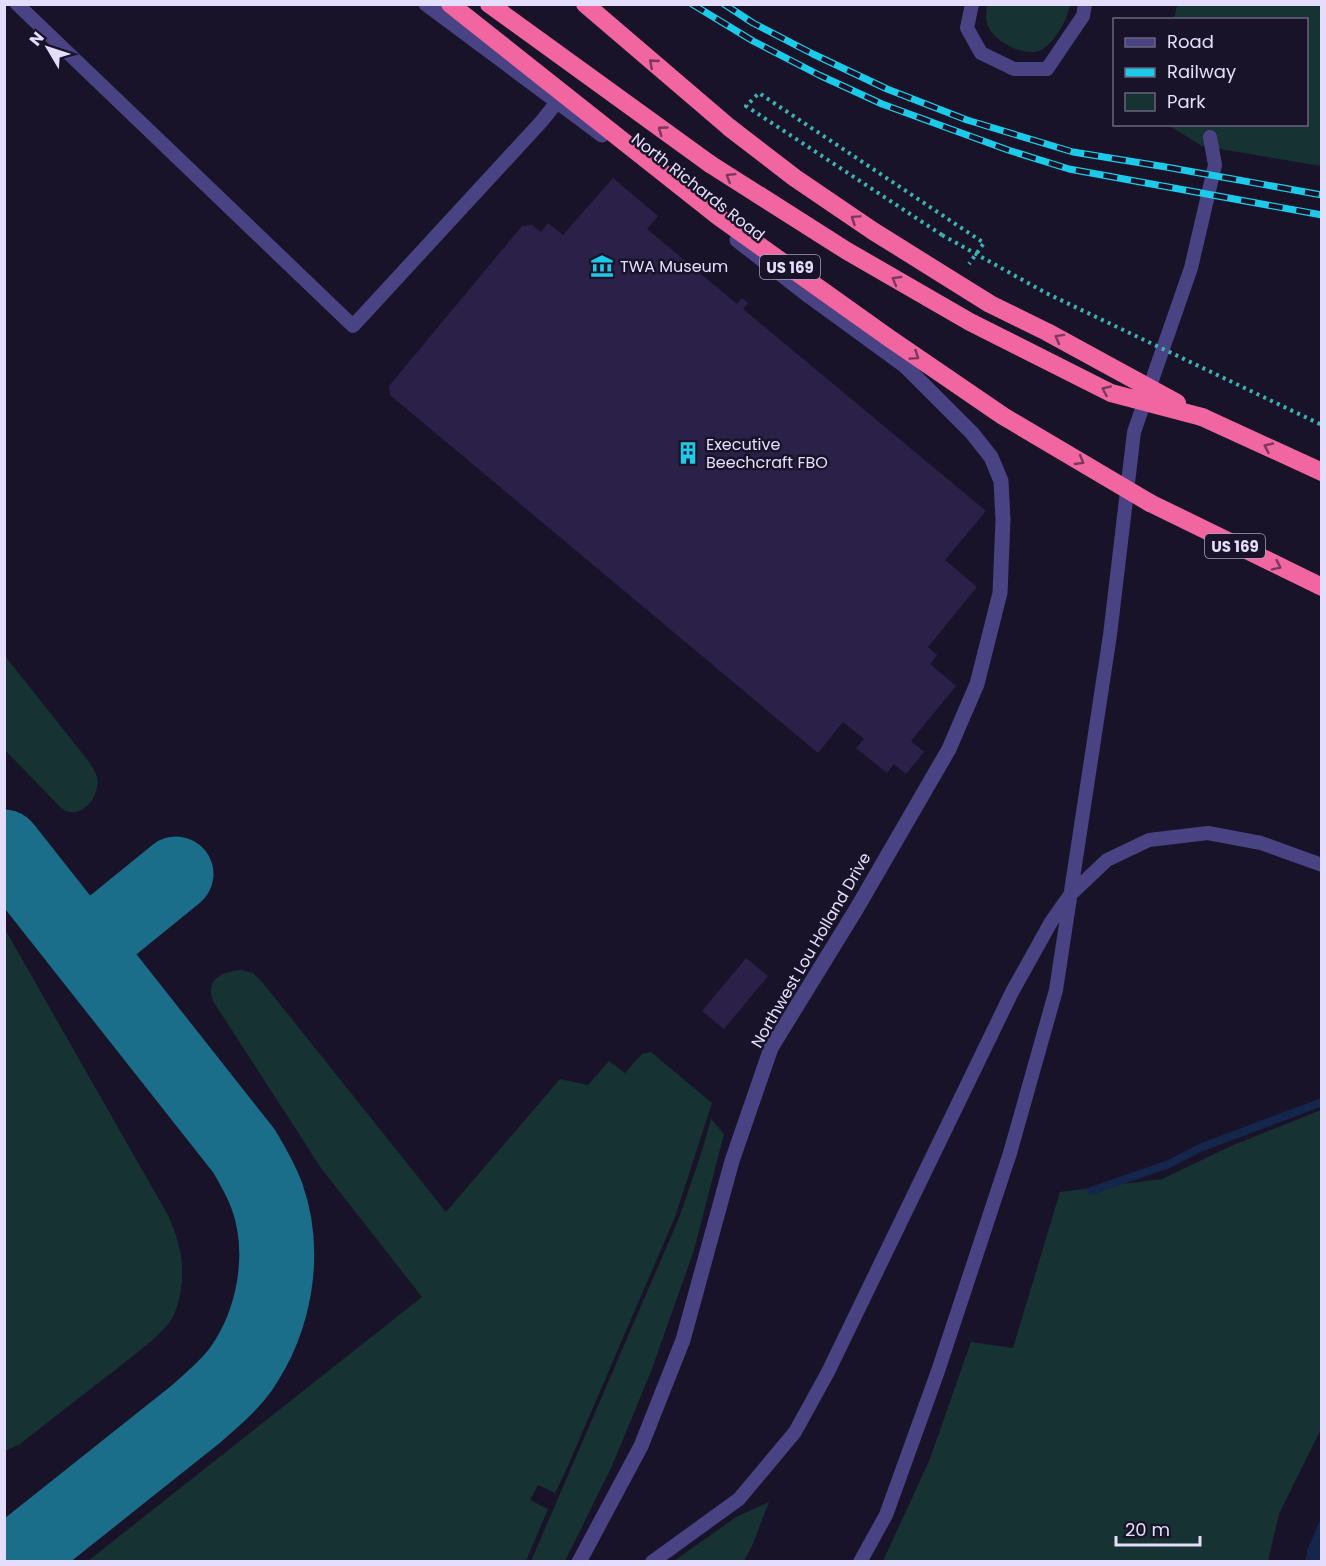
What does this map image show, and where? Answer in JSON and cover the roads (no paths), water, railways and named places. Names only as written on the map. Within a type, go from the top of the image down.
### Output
[{"type":"highway","name":"US 169","points":[[450,4],[719,217],[1003,416],[1150,503],[1322,587]]},
{"type":"highway","points":[[489,4],[710,164],[847,251],[969,322],[1111,393],[1203,417]]},
{"type":"highway","points":[[585,4],[730,128],[795,178],[990,304],[1047,332],[1203,417],[1322,472]]},
{"type":"street","name":"North Richards Road","points":[[426,4],[558,101],[809,296],[905,366],[972,433],[991,457]]},
{"type":"street","name":"Northwest Lou Holland Drive","points":[[579,1562],[641,1446],[683,1340],[732,1161],[771,1048],[857,908],[949,749],[976,684],[1000,593],[1003,520],[1001,481],[991,457]]},
{"type":"lane","points":[[17,4],[353,326],[542,122],[558,101]]},
{"type":"lane","points":[[972,4],[967,28],[981,53],[1014,69],[1047,69],[1083,16],[1085,4]]},
{"type":"lane","points":[[860,1562],[886,1515],[938,1371],[1010,1153],[1056,990],[1110,635],[1134,432],[1191,268],[1215,165],[1210,137]]},
{"type":"lane","points":[[652,1562],[739,1499],[795,1432],[828,1371],[1012,992],[1051,922],[1070,895],[1107,860],[1149,840],[1209,833],[1261,843],[1322,865]]},
{"type":"water","points":[[1321,1518],[1321,1561],[1305,1561],[1308,1548]]},
{"type":"waterway","points":[[1091,1191],[1169,1164],[1200,1148],[1322,1102]]},
{"type":"railway","points":[[692,4],[753,41],[819,75],[882,104],[1008,150],[1069,169],[1322,215]]},
{"type":"railway","points":[[724,4],[753,23],[813,54],[887,89],[967,120],[1073,152],[1322,195]]},
{"type":"place","name":"TWA Museum","points":[[602,266]]},
{"type":"place","name":"Executive Beechcraft FBO","points":[[688,453]]}]
